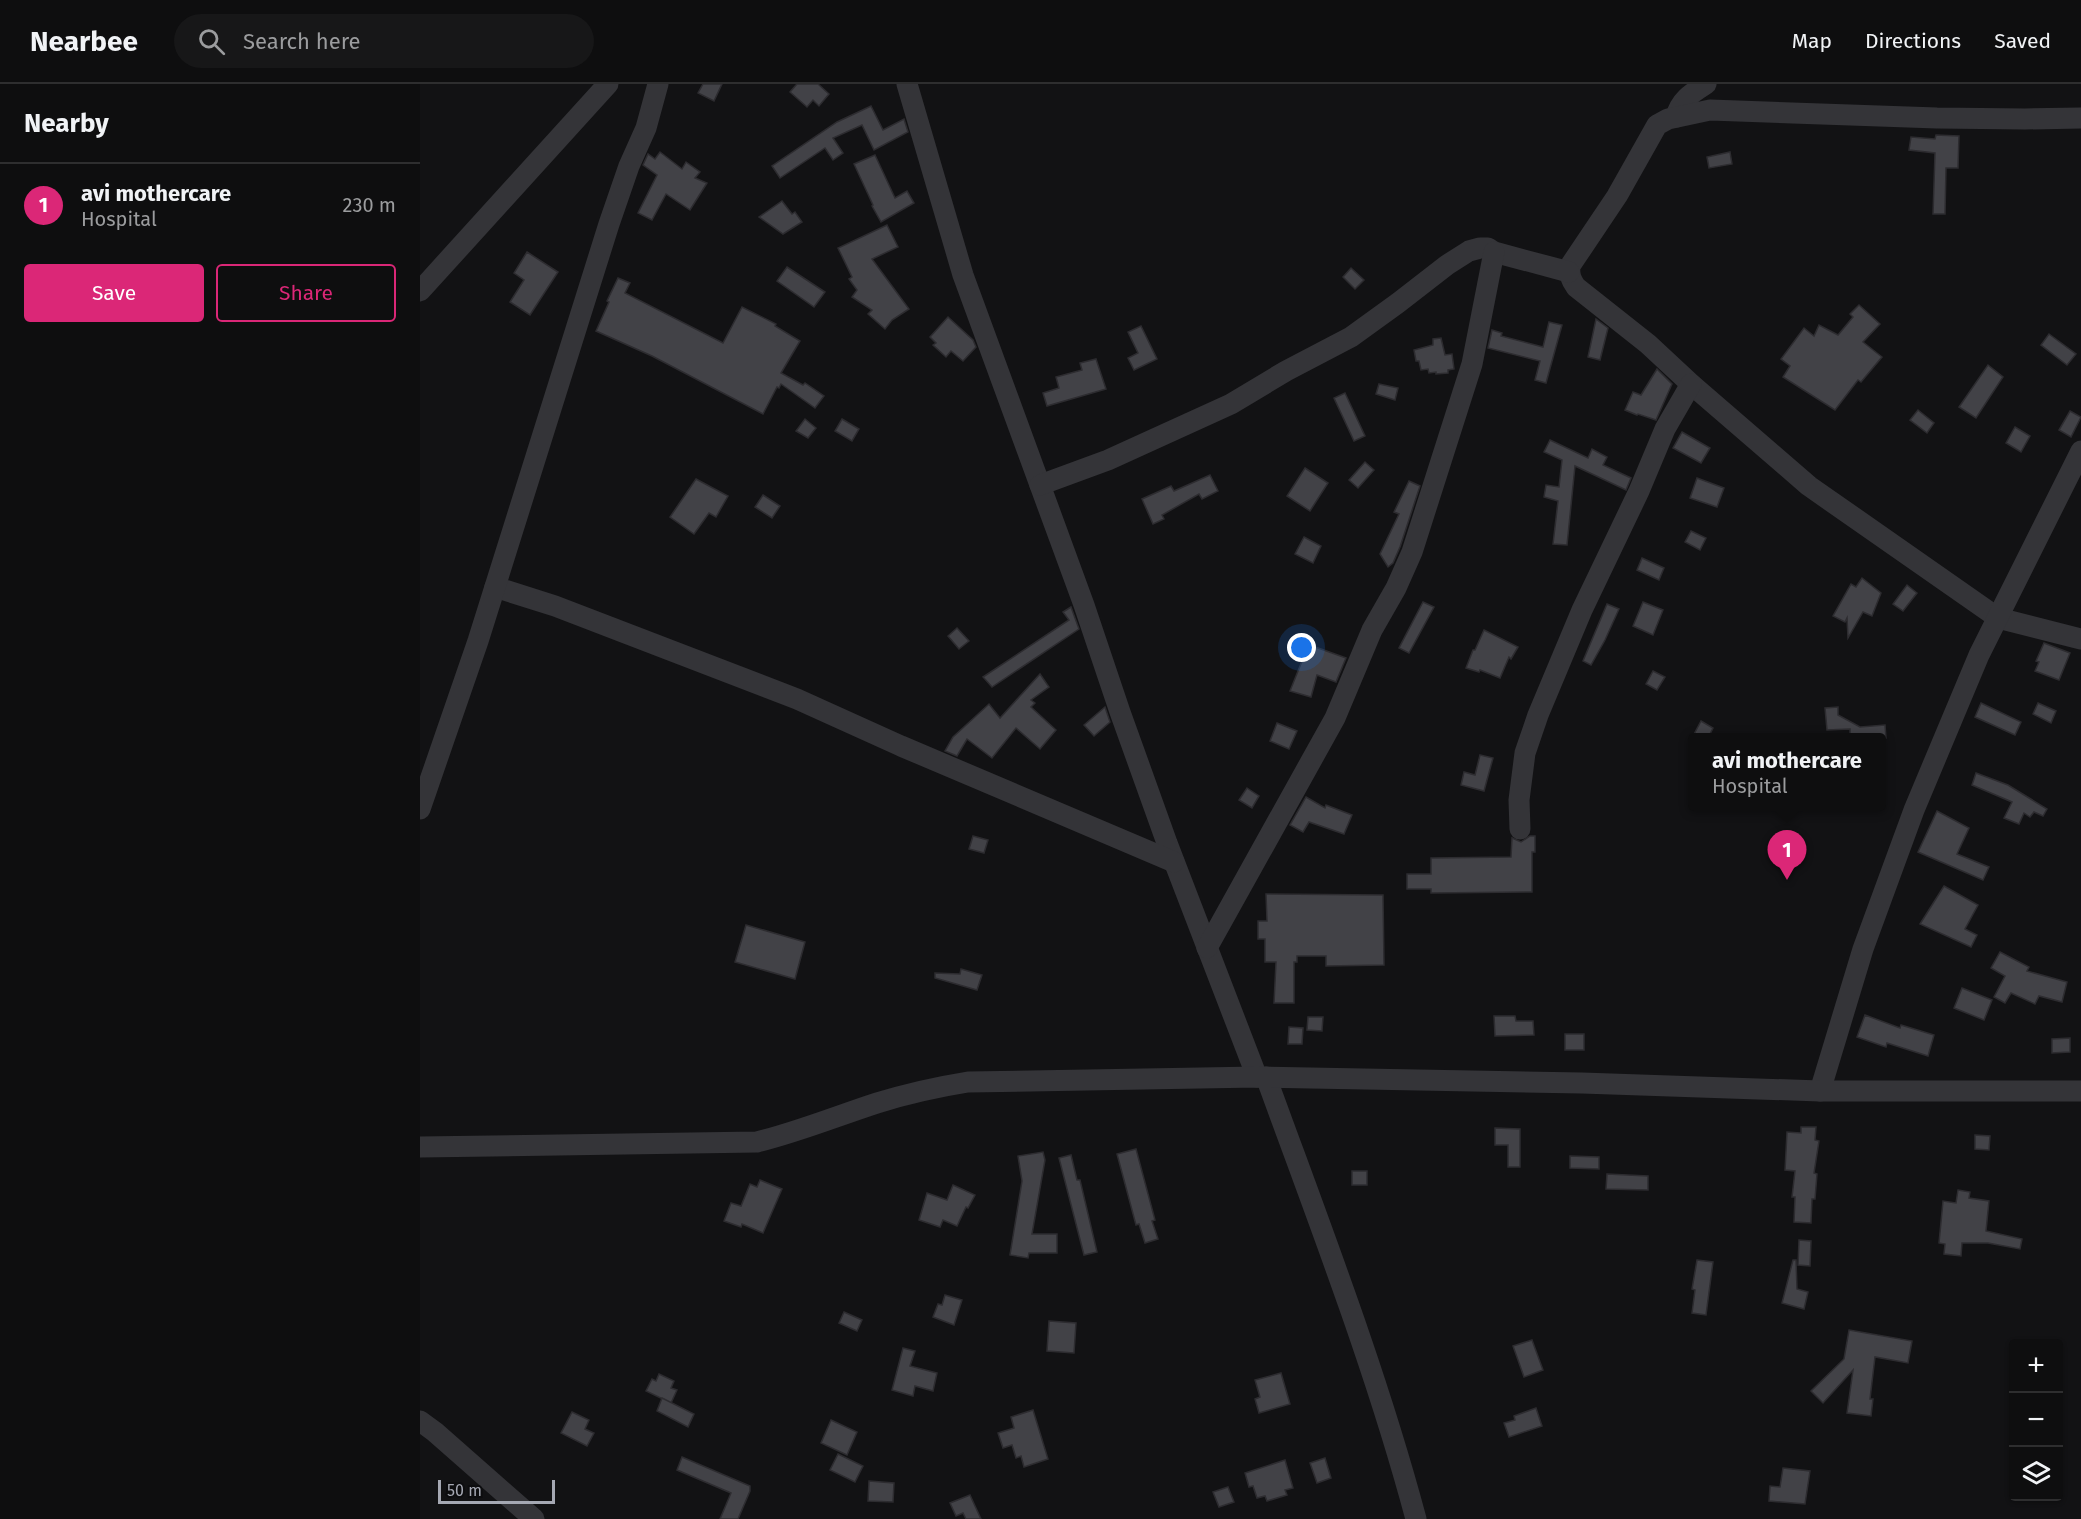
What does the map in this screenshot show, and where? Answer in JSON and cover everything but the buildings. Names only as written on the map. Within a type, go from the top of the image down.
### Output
[{"type":"street","points":[[420,291],[608,84]]},
{"type":"street","points":[[420,809],[495,587],[609,224],[629,166],[646,128],[658,84]]},
{"type":"street","points":[[907,84],[963,275],[1084,605],[1174,862],[1207,948],[1262,1077],[1341,1286],[1403,1470],[1416,1519]]},
{"type":"street","points":[[1677,117],[1678,107],[1688,96],[1706,84]]},
{"type":"street","points":[[2081,118],[1937,118],[1710,110],[1677,117],[1657,125],[1617,196],[1570,266],[1569,272],[1576,287],[1648,344],[1809,486],[1998,618],[2081,639]]},
{"type":"street","points":[[1040,485],[1108,460],[1231,404],[1350,337],[1469,251],[1488,248],[1494,252],[1569,272]]},
{"type":"street","points":[[1207,948],[1335,718],[1372,630],[1396,588],[1412,552],[1472,364],[1494,252]]},
{"type":"street","points":[[1520,829],[1519,800],[1525,753],[1538,715],[1582,610],[1640,491],[1665,429],[1691,384]]},
{"type":"street","points":[[1820,1091],[1863,949],[1914,810],[1979,655],[2081,451]]},
{"type":"street","points":[[495,587],[555,606],[797,699],[901,746],[1174,862]]},
{"type":"street","points":[[420,1147],[757,1142],[792,1134],[889,1100],[928,1089],[968,1082],[1262,1077],[1582,1083],[1820,1091],[2081,1091]]},
{"type":"street","points":[[420,1421],[534,1519]]},
{"type":"place","name":"avi mothercare","points":[[1787,880]]}]
